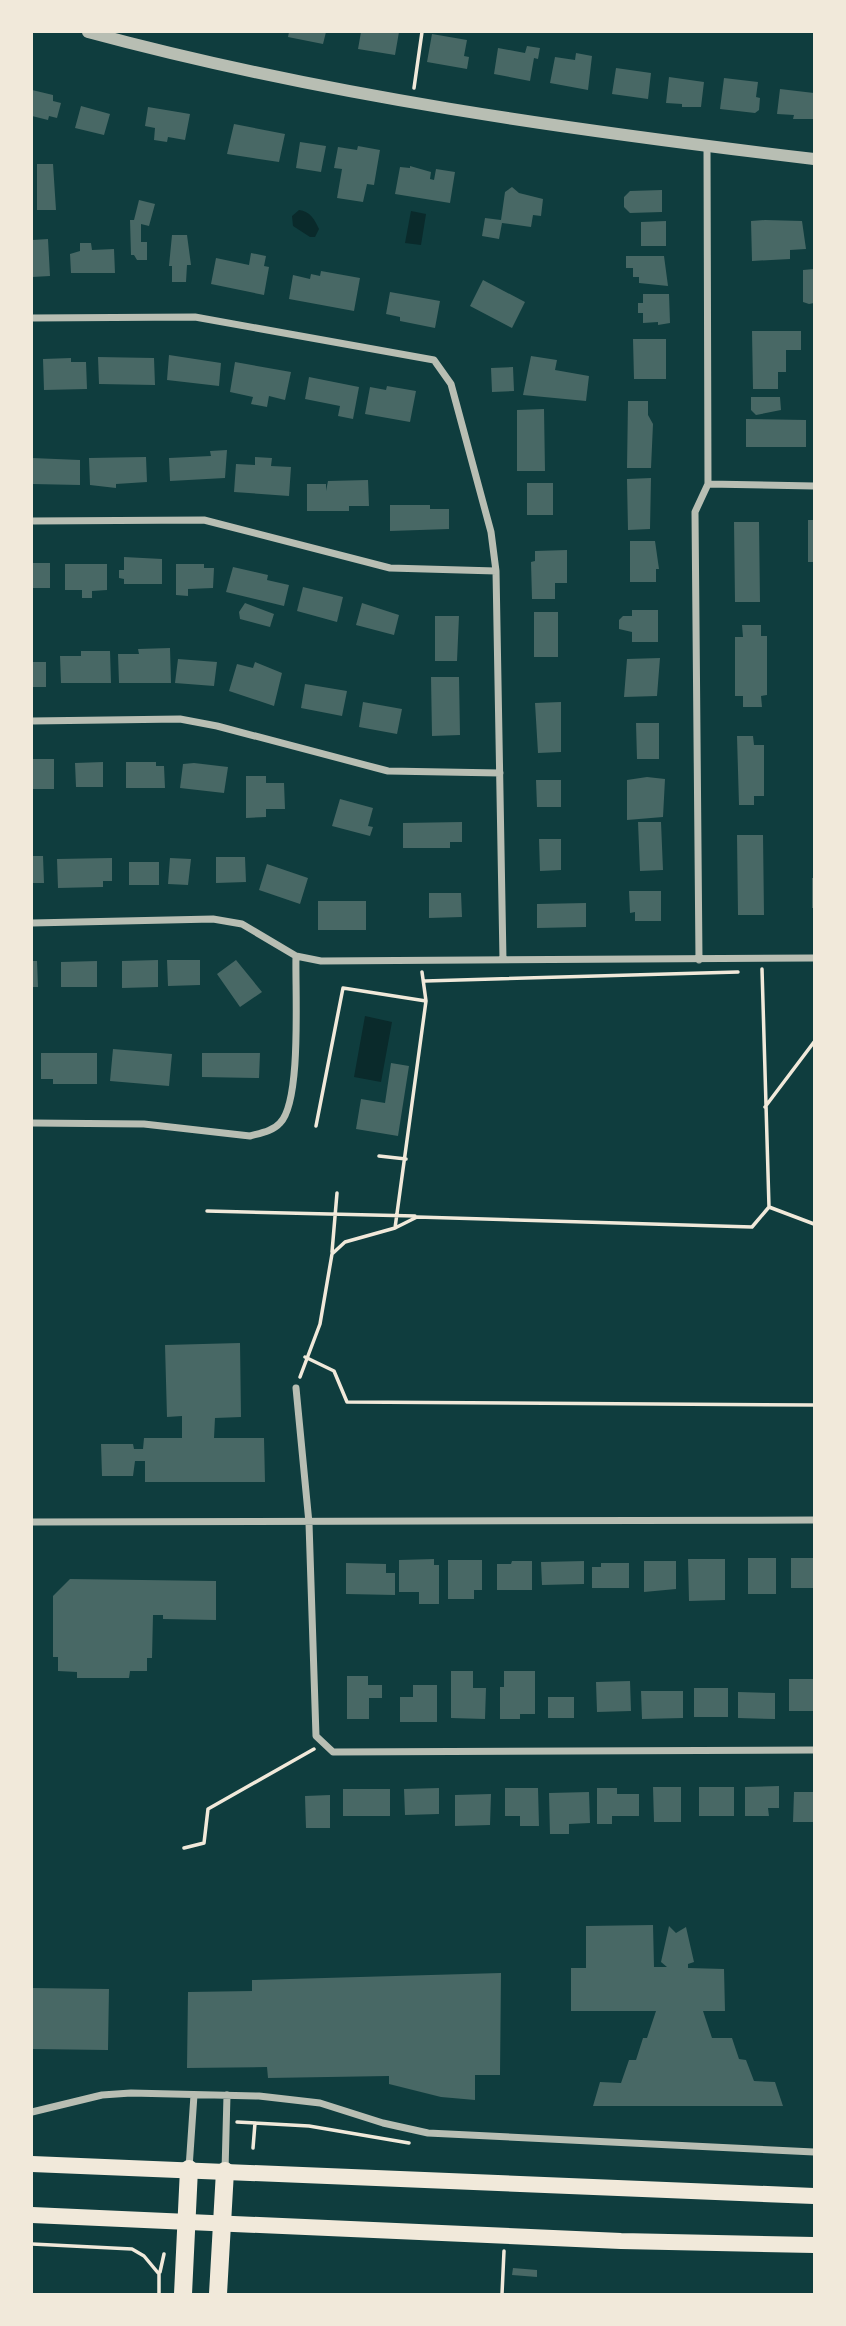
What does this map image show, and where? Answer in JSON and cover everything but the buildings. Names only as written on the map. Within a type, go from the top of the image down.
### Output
[{"type":"highway","points":[[183,2294],[189,2169]]},
{"type":"highway","points":[[218,2294],[225,2171]]},
{"type":"main road","points":[[32,2164],[814,2196]]},
{"type":"main road","points":[[32,2215],[814,2245]]},
{"type":"street","points":[[88,32],[168,53],[561,127],[814,159]]},
{"type":"street","points":[[699,960],[695,512],[708,484],[707,146]]},
{"type":"street","points":[[32,318],[195,317],[434,360],[451,384],[491,533],[496,571],[503,960]]},
{"type":"street","points":[[708,484],[814,486]]},
{"type":"street","points":[[32,521],[204,520],[390,568],[496,571]]},
{"type":"street","points":[[32,721],[180,719],[388,771],[500,773]]},
{"type":"street","points":[[32,923],[213,919],[242,924],[296,956],[321,961],[814,958]]},
{"type":"street","points":[[32,1124],[144,1124],[250,1136],[268,1131],[280,1123],[293,1096],[296,956]]},
{"type":"street","points":[[296,1388],[309,1523],[316,1736],[322,1745],[333,1752],[814,1750]]},
{"type":"street","points":[[32,1522],[814,1520]]},
{"type":"street","points":[[32,2112],[102,2095],[227,2095],[320,2103],[383,2123],[428,2133],[814,2151]]},
{"type":"street","points":[[189,2169],[194,2095]]},
{"type":"street","points":[[225,2171],[227,2095]]},
{"type":"path","points":[[413,100],[422,32]]},
{"type":"path","points":[[395,1228],[426,1001],[425,981],[419,960]]},
{"type":"path","points":[[207,1211],[752,1227],[769,1207],[764,1108],[762,960]]},
{"type":"path","points":[[425,981],[748,972]]},
{"type":"path","points":[[316,1126],[343,988],[426,1001]]},
{"type":"path","points":[[764,1108],[814,1042]]},
{"type":"path","points":[[379,1156],[406,1159]]},
{"type":"path","points":[[296,1388],[305,1357],[320,1324],[332,1254],[333,1215],[337,1193]]},
{"type":"path","points":[[769,1207],[814,1224]]},
{"type":"path","points":[[332,1254],[345,1242],[395,1228],[418,1217]]},
{"type":"path","points":[[305,1357],[334,1371],[347,1402],[814,1405]]},
{"type":"path","points":[[184,1848],[204,1843],[208,1809],[322,1745]]},
{"type":"path","points":[[253,2148],[255,2123]]},
{"type":"path","points":[[502,2294],[504,2235]]},
{"type":"path","points":[[32,2244],[132,2249],[144,2256],[159,2274]]},
{"type":"path","points":[[159,2294],[159,2274],[164,2254]]},
{"type":"water","points":[[299,210],[309,214],[316,222],[319,229],[315,237],[310,237],[293,226],[292,216]]},
{"type":"water","points":[[411,211],[426,214],[421,245],[405,243]]},
{"type":"water","points":[[365,1016],[392,1022],[381,1082],[354,1077]]}]
